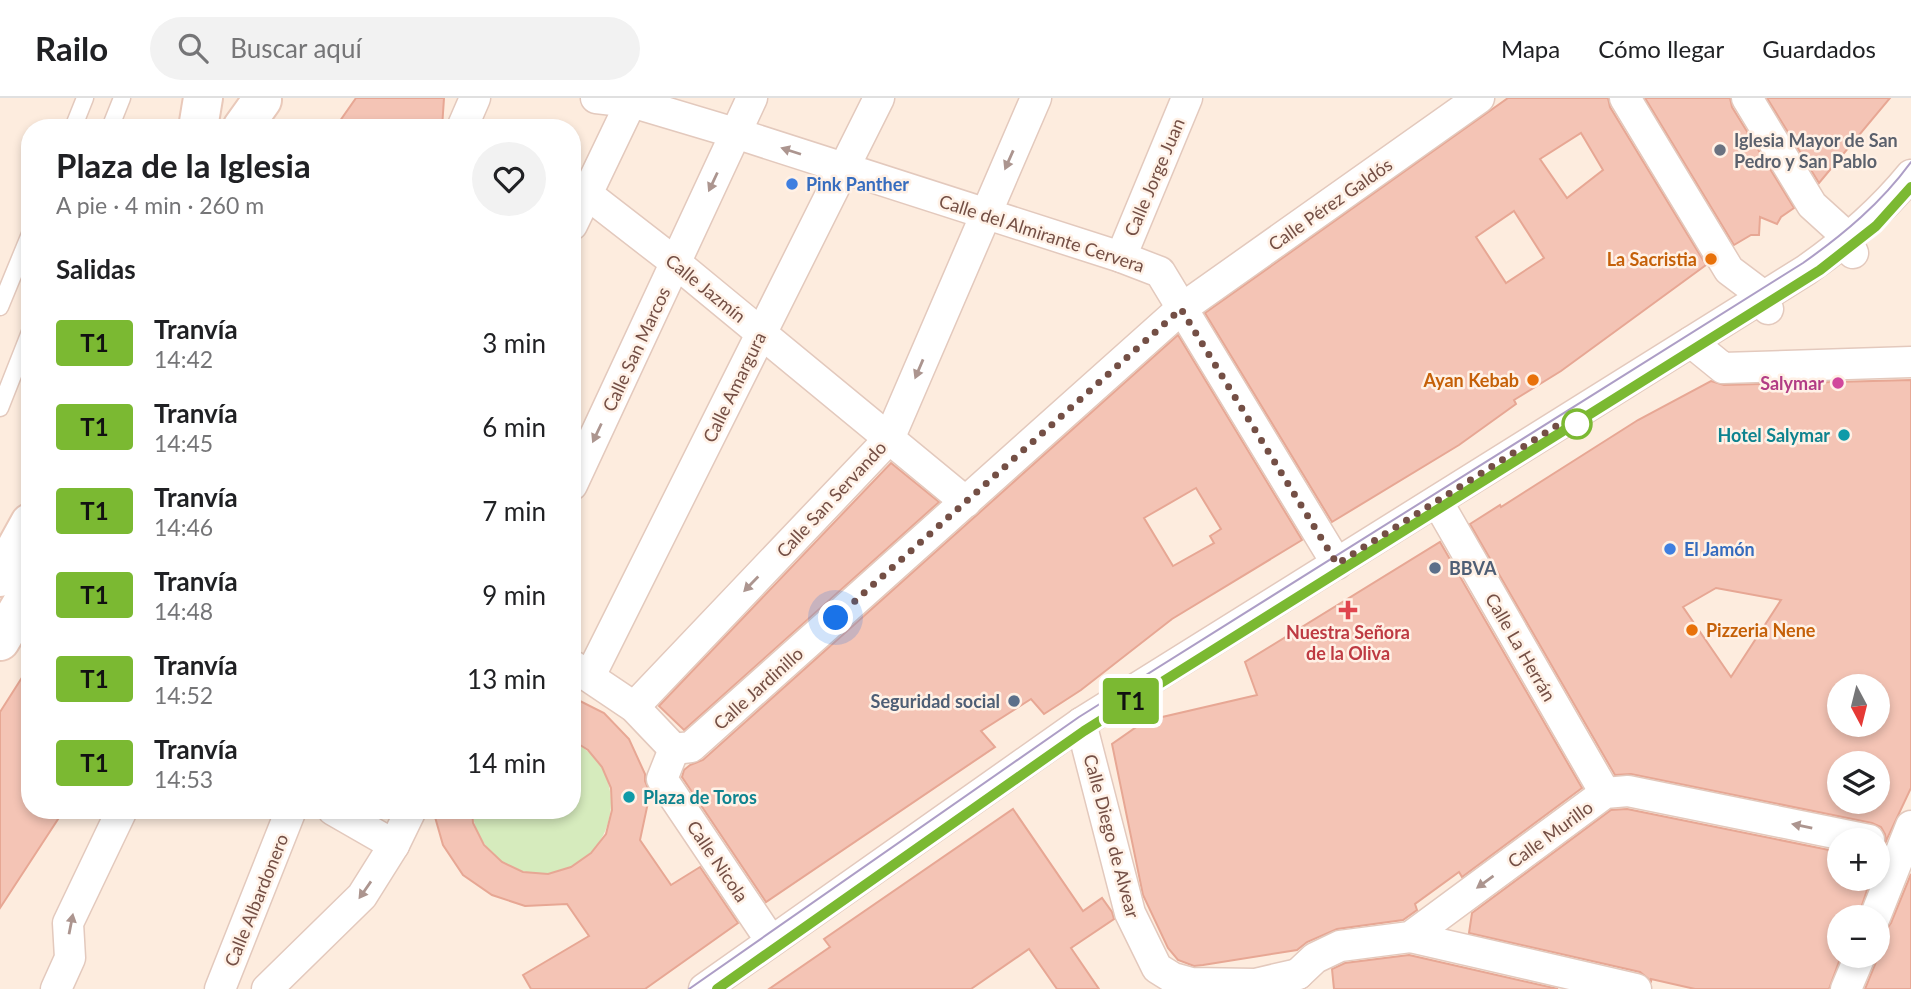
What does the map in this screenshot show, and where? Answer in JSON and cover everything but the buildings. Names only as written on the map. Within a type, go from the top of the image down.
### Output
[{"type":"street","points":[[200,119],[203,98]]},
{"type":"street","points":[[466,119],[475,98]]},
{"type":"street","name":"Calle del Almirante Cervera","points":[[596,98],[632,100],[1121,257],[1160,272],[1337,564]]},
{"type":"street","name":"Calle San Marcos","points":[[581,466],[752,98]]},
{"type":"street","name":"Calle Amargura","points":[[581,671],[761,332],[879,98]]},
{"type":"street","name":"Calle San Servando","points":[[634,707],[889,439],[1036,98]]},
{"type":"street","name":"Calle Jorge Juan","points":[[1121,257],[1187,98]]},
{"type":"street","name":"Calle Pérez Galdós","points":[[1181,309],[1479,98]]},
{"type":"street","points":[[1625,98],[1728,270],[1757,291],[1765,303]]},
{"type":"street","points":[[1747,98],[1812,205],[1844,234],[1850,247]]},
{"type":"street","points":[[581,206],[632,100]]},
{"type":"street","points":[[704,989],[744,978],[771,941],[1081,723],[1691,342],[1765,303],[1850,247],[1870,220],[1911,176]]},
{"type":"street","name":"Calle Jazmín","points":[[587,194],[676,262],[966,502]]},
{"type":"street","name":"Calle Jardinillo","points":[[674,749],[691,747],[1181,309]]},
{"type":"street","points":[[1691,342],[1723,368],[1911,362]]},
{"type":"street","name":"Calle La Herrán","points":[[1437,501],[1605,793]]},
{"type":"street","points":[[0,577],[21,539]]},
{"type":"street","points":[[0,641],[21,605]]},
{"type":"street","points":[[581,671],[634,707],[674,749]]},
{"type":"street","name":"Calle Diego de Alvear","points":[[1081,723],[1130,912],[1157,968],[1173,978],[1191,983],[1299,982]]},
{"type":"street","name":"Calle Nicola","points":[[674,749],[662,779],[771,941]]},
{"type":"street","name":"Calle Murillo","points":[[1299,982],[1315,958],[1340,946],[1410,937],[1605,793],[1628,791],[1827,831]]},
{"type":"street","points":[[56,989],[70,958],[68,923],[118,819]]},
{"type":"street","name":"Calle Albardonero","points":[[220,989],[287,819]]},
{"type":"street","points":[[349,819],[394,845]]},
{"type":"street","points":[[267,989],[362,896],[394,845],[407,819]]},
{"type":"street","points":[[1879,905],[1901,841]]},
{"type":"street","points":[[1410,937],[1636,989]]},
{"type":"street","points":[[1846,989],[1855,968]]},
{"type":"lane","points":[[77,119],[85,98]]},
{"type":"lane","points":[[114,119],[122,98]]},
{"type":"lane","points":[[0,307],[21,256]]},
{"type":"lane","points":[[0,408],[21,355]]},
{"type":"green space","points":[[581,746],[597,761],[610,789],[611,807],[599,842],[588,856],[573,866],[555,872],[535,873],[509,866],[496,857],[483,841],[474,819],[581,819]]},
{"type":"tram line","points":[[689,989],[1079,717],[1803,263],[1861,217],[1911,162]]},
{"type":"tram line","points":[[717,989],[1084,731],[1820,270],[1876,226],[1911,187]]},
{"type":"tram line","name":"T1","points":[[717,989],[1084,731],[1820,270],[1876,226],[1911,187]]},
{"type":"place","name":"Iglesia Mayor de San Pedro y San Pablo","points":[[1720,150]]},
{"type":"place","name":"Pink Panther","points":[[792,184]]},
{"type":"place","name":"La Sacristia","points":[[1711,259]]},
{"type":"place","name":"Ayan Kebab","points":[[1533,380]]},
{"type":"place","name":"Salymar","points":[[1838,383]]},
{"type":"place","name":"Hotel Salymar","points":[[1844,435]]},
{"type":"place","name":"El Jamón","points":[[1670,549]]},
{"type":"place","name":"BBVA","points":[[1435,568]]},
{"type":"place","name":"Nuestra Señora de la Oliva","points":[[1348,610]]},
{"type":"place","name":"Pizzeria Nene","points":[[1692,630]]},
{"type":"place","name":"Seguridad social","points":[[1014,701]]},
{"type":"place","name":"Plaza de Toros","points":[[629,797]]},
{"type":"route","points":[[836,618],[1181,309],[1337,564],[1572,416],[1577,424]]}]
